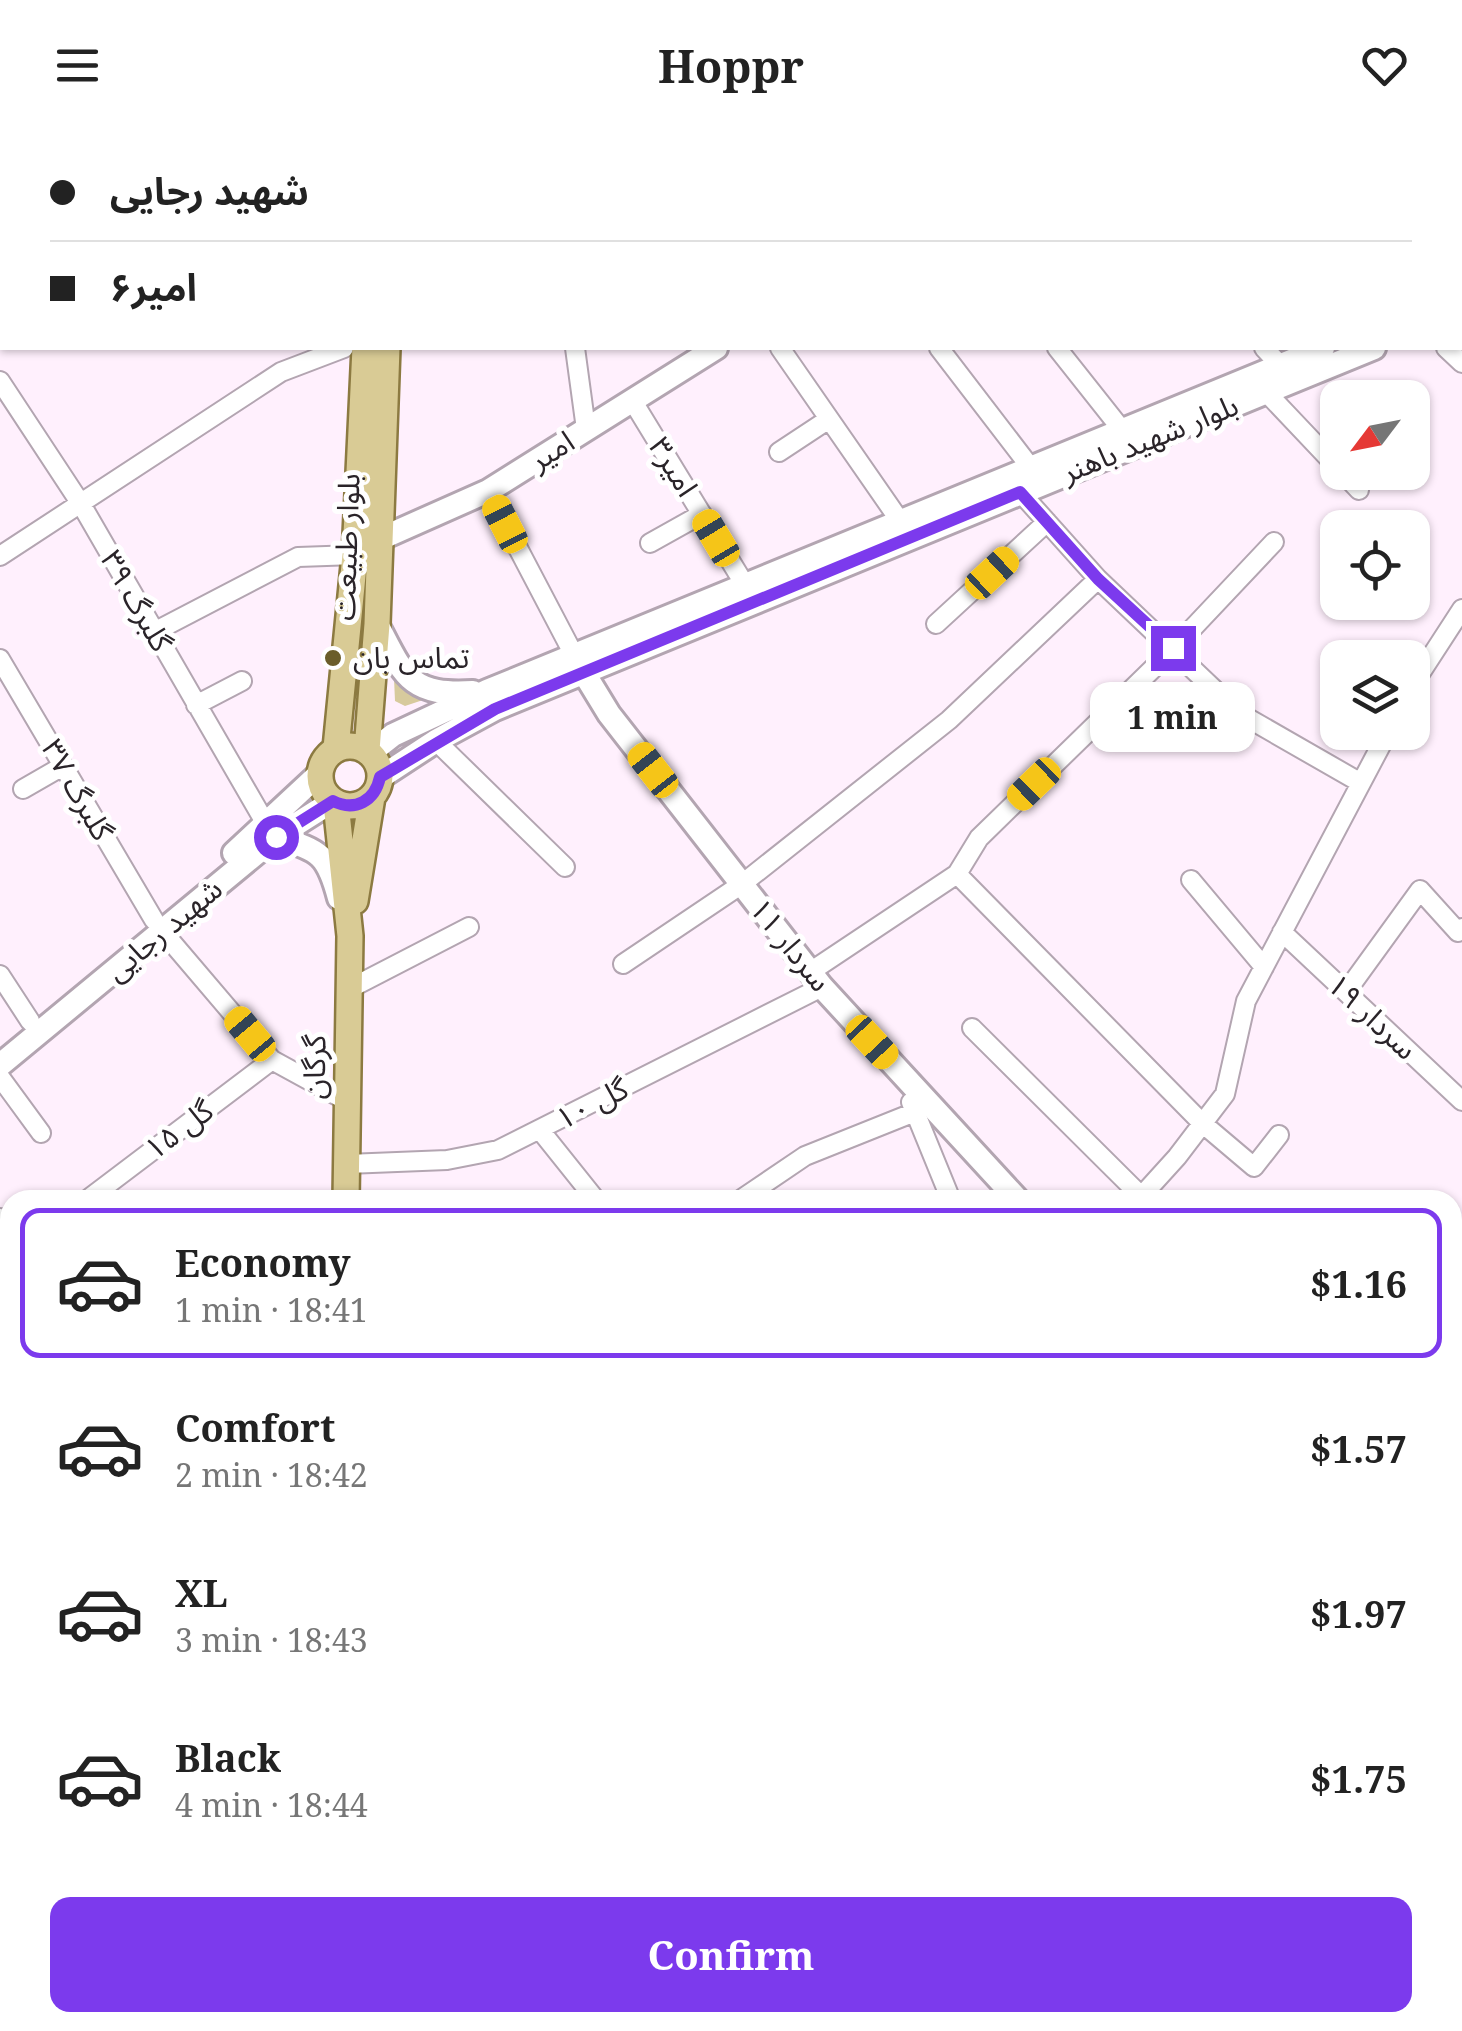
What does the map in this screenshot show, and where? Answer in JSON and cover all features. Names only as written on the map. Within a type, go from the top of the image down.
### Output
[{"type":"main road","name":"بلوار طبیعت","points":[[336,748],[355,555],[365,350]]},
{"type":"main road","name":"بلوار طبیعت","points":[[368,752],[388,350]]},
{"type":"main road","name":"امیر","points":[[380,538],[488,491],[708,350]]},
{"type":"main road","name":"بلوار شهید باهنر","points":[[376,787],[436,741],[579,664],[746,584],[1122,430],[1272,356],[1310,350]]},
{"type":"main road","name":"بلوار شهید باهنر","points":[[368,752],[392,735],[487,691],[579,664],[1020,492],[1369,350]]},
{"type":"main road","points":[[377,624],[405,676],[443,694],[487,691]]},
{"type":"main road","name":"سردار ۱۱","points":[[579,664],[608,714],[816,980],[1009,1190]]},
{"type":"main road","points":[[350,936],[376,787],[379,766],[368,752],[346,745],[336,748],[321,764],[319,774],[325,794],[334,802],[354,806],[376,787]]},
{"type":"main road","name":"شهید رجایی","points":[[0,1065],[271,831],[319,774]]},
{"type":"main road","points":[[334,802],[350,936]]},
{"type":"main road","name":"شهید رجایی","points":[[271,831],[334,802]]},
{"type":"main road","points":[[271,831],[326,859],[350,936]]},
{"type":"main road","name":"شهید رجایی","points":[[0,1046],[158,926]]},
{"type":"main road","name":"گرگان","points":[[346,1190],[350,936]]},
{"type":"street","points":[[0,556],[281,372],[339,350]]},
{"type":"street","points":[[575,350],[586,430]]},
{"type":"street","points":[[781,350],[900,521]]},
{"type":"street","points":[[941,350],[1031,468]]},
{"type":"street","points":[[1059,350],[1122,430]]},
{"type":"street","name":"گلبرگ ۳۹","points":[[0,381],[80,504],[271,831]]},
{"type":"street","points":[[1266,392],[1320,449]]},
{"type":"street","name":"امیر۳","points":[[632,400],[746,584]]},
{"type":"street","points":[[779,452],[830,419]]},
{"type":"street","points":[[488,491],[579,664]]},
{"type":"street","points":[[1020,492],[1098,579],[1238,713],[1361,783]]},
{"type":"street","points":[[650,543],[702,514]]},
{"type":"street","points":[[936,624],[1046,522]]},
{"type":"street","points":[[1274,542],[1173,648],[979,838],[957,874],[1202,1123],[1254,1167],[1279,1134]]},
{"type":"street","points":[[154,632],[298,557],[355,555]]},
{"type":"street","points":[[623,964],[742,884],[949,720],[1098,579]]},
{"type":"street","points":[[1430,659],[1462,610]]},
{"type":"street","name":"گلبرگ ۳۷","points":[[0,659],[158,926],[272,1060]]},
{"type":"street","points":[[196,705],[242,680]]},
{"type":"street","points":[[436,741],[565,866]]},
{"type":"street","points":[[1146,1190],[1225,1094],[1246,1001],[1378,750]]},
{"type":"street","points":[[23,788],[63,766]]},
{"type":"street","name":"گل ۱۰","points":[[346,1164],[447,1160],[498,1150],[816,980],[957,874]]},
{"type":"street","points":[[1191,880],[1264,967]]},
{"type":"street","points":[[1346,992],[1420,890],[1458,932],[1462,928]]},
{"type":"street","points":[[349,989],[469,927]]},
{"type":"street","name":"سردار ۱۹","points":[[1282,932],[1462,1101]]},
{"type":"street","points":[[0,975],[30,1021]]},
{"type":"street","points":[[972,1028],[1131,1190]]},
{"type":"street","points":[[272,1060],[347,1101]]},
{"type":"street","name":"گل ۱۵","points":[[99,1190],[272,1060]]},
{"type":"street","points":[[897,1069],[946,1190]]},
{"type":"street","points":[[0,1077],[40,1134]]},
{"type":"street","points":[[755,1190],[806,1156],[915,1112]]},
{"type":"street","points":[[540,1130],[588,1190]]},
{"type":"shaded area","points":[[394,678],[429,698],[405,706],[395,701]]},
{"type":"place","name":"تماس بان","points":[[333,658]]},
{"type":"route","points":[[276,837],[333,801],[343,806],[364,803],[378,788],[380,777],[495,709],[1020,492],[1098,579],[1173,648]]}]
